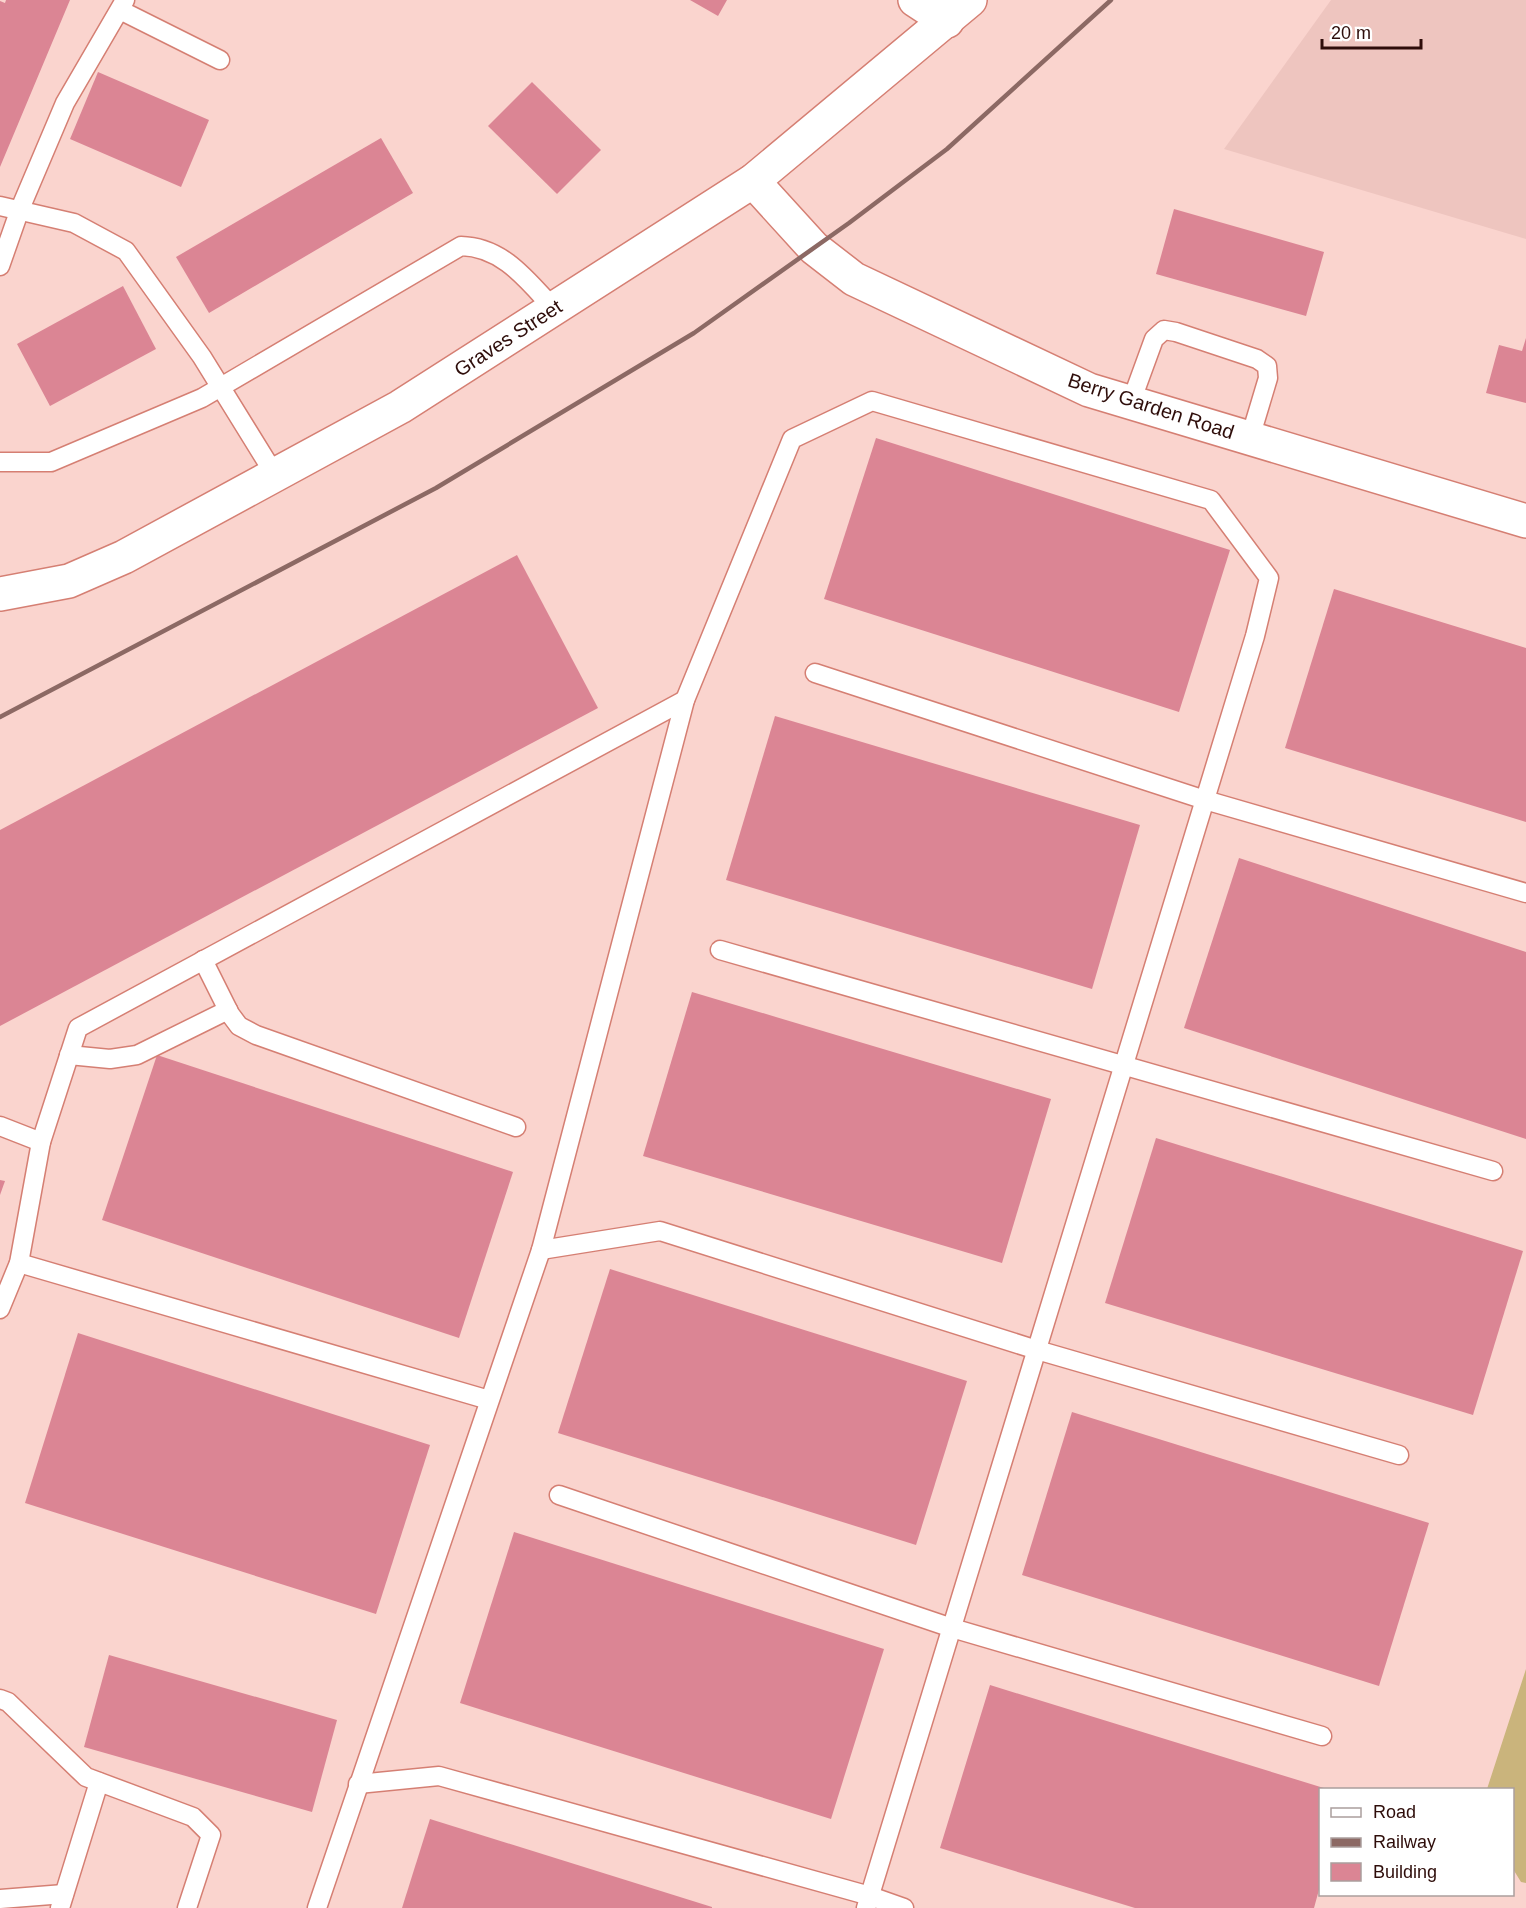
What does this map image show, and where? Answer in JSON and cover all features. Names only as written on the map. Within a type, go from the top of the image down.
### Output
[{"type":"street","points":[[915,0],[958,10]]},
{"type":"street","name":"Graves Street","points":[[0,594],[69,581],[124,557],[400,407],[753,181],[958,10]]},
{"type":"street","name":"Berry Garden Road","points":[[753,181],[814,248],[854,279],[1089,390],[1526,521]]},
{"type":"lane","points":[[0,266],[20,209],[65,103],[122,5],[220,60]]},
{"type":"lane","points":[[0,206],[74,223],[126,251],[221,386],[275,475]]},
{"type":"lane","points":[[0,462],[51,462],[202,398],[461,246],[478,247],[514,267],[554,309]]},
{"type":"lane","points":[[1131,402],[1154,339],[1164,330],[1176,332],[1257,359],[1267,366],[1268,378],[1250,438]]},
{"type":"lane","points":[[317,1908],[541,1250],[685,700],[792,439],[872,401],[1211,500],[1269,578],[1255,636],[868,1902]]},
{"type":"lane","points":[[815,673],[1204,800],[1526,893]]},
{"type":"lane","points":[[0,1309],[20,1263],[41,1142],[78,1028],[685,700]]},
{"type":"lane","points":[[720,950],[1492,1171]]},
{"type":"lane","points":[[203,960],[228,1010],[239,1026],[256,1035],[516,1127]]},
{"type":"lane","points":[[69,1055],[110,1059],[137,1055],[228,1010]]},
{"type":"lane","points":[[0,1126],[41,1142]]},
{"type":"lane","points":[[541,1250],[660,1231],[1037,1350],[1399,1455]]},
{"type":"lane","points":[[20,1263],[489,1400]]},
{"type":"lane","points":[[559,1495],[952,1628],[1322,1736]]},
{"type":"lane","points":[[0,1699],[8,1702],[86,1777],[193,1817],[211,1835],[187,1908]]},
{"type":"lane","points":[[358,1784],[439,1776],[868,1902],[904,1908]]},
{"type":"lane","points":[[0,1899],[62,1901],[99,1782]]},
{"type":"shaded area","points":[[1331,0],[1526,0],[1526,239],[1224,149]]},
{"type":"shaded area","points":[[1526,1669],[1526,1883],[1521,1882],[1514,1871],[1514,1788],[1487,1788]]},
{"type":"building","points":[[6,0],[70,0],[0,167],[0,1],[5,3]]},
{"type":"building","points":[[690,0],[727,0],[718,16]]},
{"type":"building","points":[[98,72],[209,120],[181,187],[70,139]]},
{"type":"building","points":[[532,82],[601,150],[557,194],[488,126]]},
{"type":"building","points":[[381,138],[413,193],[209,313],[176,257]]},
{"type":"building","points":[[1174,209],[1324,252],[1306,316],[1156,274]]},
{"type":"building","points":[[123,286],[156,349],[50,406],[17,344]]},
{"type":"building","points":[[1526,338],[1526,403],[1486,393],[1499,345],[1522,351]]},
{"type":"building","points":[[876,438],[1230,550],[1179,712],[824,599]]},
{"type":"building","points":[[517,555],[598,708],[0,1026],[0,830]]},
{"type":"building","points":[[1334,589],[1526,648],[1526,822],[1285,748]]},
{"type":"building","points":[[775,716],[1140,825],[1092,989],[726,880]]},
{"type":"building","points":[[1239,858],[1526,952],[1526,1139],[1184,1028]]},
{"type":"building","points":[[692,992],[1051,1099],[1002,1263],[643,1156]]},
{"type":"building","points":[[157,1055],[513,1172],[459,1338],[102,1220]]},
{"type":"building","points":[[1156,1138],[1523,1251],[1473,1415],[1105,1303]]},
{"type":"building","points":[[0,1180],[5,1181],[0,1195]]},
{"type":"building","points":[[610,1269],[967,1381],[916,1545],[558,1433]]},
{"type":"building","points":[[78,1333],[430,1445],[376,1614],[25,1503]]},
{"type":"building","points":[[1072,1412],[1429,1523],[1379,1686],[1022,1575]]},
{"type":"building","points":[[514,1532],[884,1649],[831,1819],[460,1703]]},
{"type":"building","points":[[109,1655],[337,1720],[312,1812],[84,1747]]},
{"type":"building","points":[[990,1685],[1324,1788],[1319,1788],[1319,1890],[1314,1908],[1135,1908],[940,1848]]},
{"type":"building","points":[[430,1819],[712,1907],[712,1908],[402,1908]]},
{"type":"railway","points":[[0,717],[436,488],[694,333],[849,223],[947,149],[1111,0]]}]
